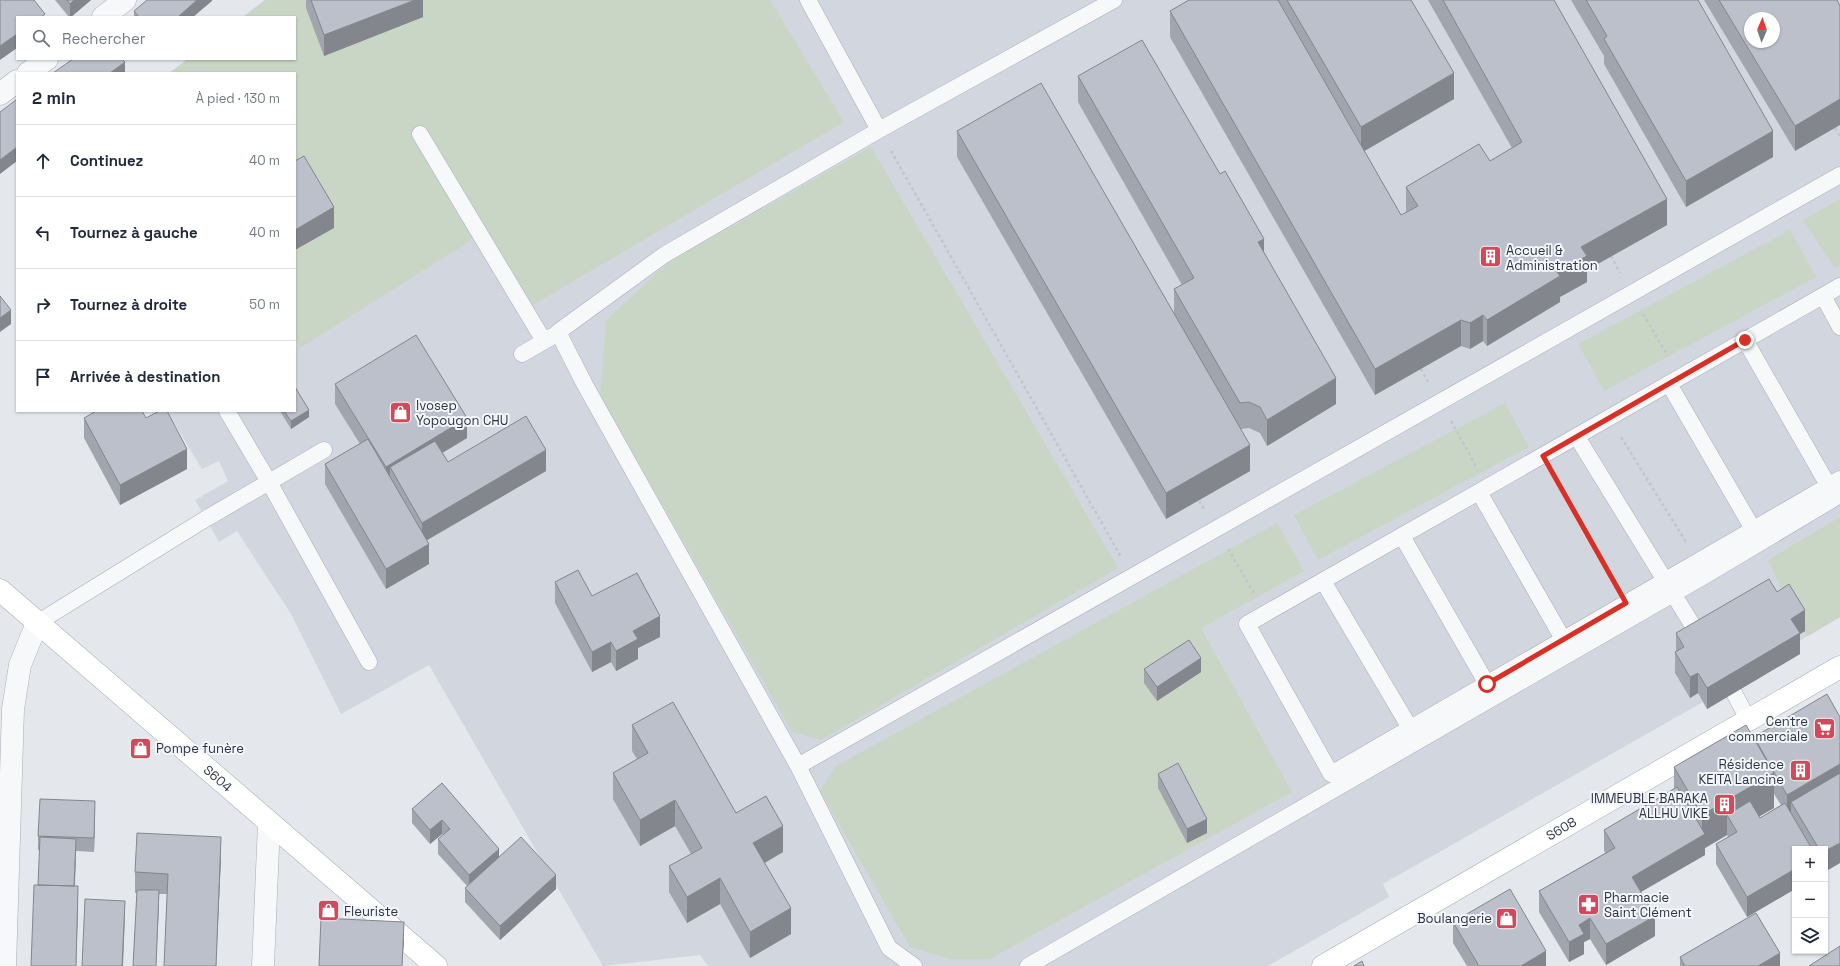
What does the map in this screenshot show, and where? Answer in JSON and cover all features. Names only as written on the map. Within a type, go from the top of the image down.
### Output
[{"type":"street","points":[[104,16],[125,0]]},
{"type":"street","points":[[29,72],[46,60]]},
{"type":"street","points":[[0,94],[16,82]]},
{"type":"street","name":"S604","points":[[0,590],[436,966]]},
{"type":"street","points":[[6,966],[13,709],[20,664],[37,623]]},
{"type":"street","name":"S608","points":[[1323,966],[1840,667]]},
{"type":"street","points":[[263,966],[270,822]]},
{"type":"lane","points":[[808,0],[879,130]]},
{"type":"lane","points":[[522,354],[558,332],[664,255],[879,130],[1114,0]]},
{"type":"lane","points":[[420,134],[544,341]]},
{"type":"lane","points":[[798,766],[1840,175]]},
{"type":"lane","points":[[1836,486],[1753,529],[1698,561],[1669,587],[1626,603],[1331,774],[1247,624],[1840,286]]},
{"type":"lane","points":[[1823,296],[1840,327]]},
{"type":"lane","points":[[558,332],[798,766],[889,948],[914,966]]},
{"type":"lane","points":[[1745,340],[1836,486]]},
{"type":"lane","points":[[1669,384],[1753,529]]},
{"type":"lane","points":[[228,412],[270,482],[369,662]]},
{"type":"lane","points":[[1577,436],[1701,639]]},
{"type":"lane","points":[[37,623],[206,518],[324,450]]},
{"type":"lane","points":[[1028,966],[1669,587],[1836,486]]},
{"type":"lane","points":[[1479,492],[1563,639]]},
{"type":"lane","points":[[1402,536],[1487,684]]},
{"type":"lane","points":[[1323,581],[1410,728]]},
{"type":"lane","points":[[1734,693],[1749,721]]},
{"type":"path","points":[[1835,128],[1840,136]]},
{"type":"path","points":[[879,130],[1132,577]]},
{"type":"path","points":[[1609,418],[1698,561]]},
{"type":"path","points":[[1543,456],[1626,603]]},
{"type":"shaded area","points":[[265,0],[1840,0],[1840,617],[1794,644],[1800,654],[1707,709],[1703,702],[1383,884],[1389,897],[1268,966],[708,966],[700,955],[603,966],[429,665],[341,714],[291,614],[237,531],[219,542],[195,500],[228,481],[219,461],[202,469],[168,412],[296,412],[296,72],[170,72],[187,60],[296,60],[296,16],[244,16]]},
{"type":"green space","points":[[265,0],[770,0],[844,122],[533,305],[486,229],[459,248],[300,348],[296,340],[296,72],[170,72],[187,60],[296,60],[296,16],[244,16]]},
{"type":"green space","points":[[871,147],[1118,568],[821,740],[792,732],[600,395],[606,320],[669,262]]},
{"type":"green space","points":[[1840,199],[1840,265],[1835,268],[1803,220]]},
{"type":"green space","points":[[1790,230],[1816,277],[1604,391],[1578,344]]},
{"type":"green space","points":[[1505,403],[1529,447],[1318,560],[1294,515]]},
{"type":"green space","points":[[1840,517],[1840,617],[1808,636],[1789,605],[1768,560]]},
{"type":"green space","points":[[1277,523],[1304,571],[1201,628],[1292,792],[990,959],[949,959],[910,947],[820,791],[836,766]]},
{"type":"building","points":[[0,0],[34,0],[45,14],[42,16],[16,16],[16,35],[0,46]]},
{"type":"building","points":[[67,0],[74,0],[70,4]]},
{"type":"building","points":[[147,0],[197,0],[179,16],[138,16],[134,11]]},
{"type":"building","points":[[311,0],[415,0],[324,35]]},
{"type":"building","points":[[1189,0],[1278,0],[1401,215],[1418,206],[1406,187],[1479,144],[1490,161],[1522,142],[1443,0],[1554,0],[1667,199],[1581,247],[1587,256],[1557,272],[1560,276],[1487,320],[1483,315],[1470,323],[1461,320],[1375,369],[1170,11]]},
{"type":"building","points":[[1287,0],[1411,0],[1454,73],[1361,127]]},
{"type":"building","points":[[1586,0],[1698,0],[1773,131],[1686,181],[1604,39],[1607,36]]},
{"type":"building","points":[[1719,0],[1837,0],[1840,6],[1840,99],[1795,126],[1748,48],[1780,48],[1780,12],[1744,12],[1744,41]]},
{"type":"building","points":[[1142,40],[1220,174],[1225,171],[1264,239],[1258,242],[1336,378],[1267,420],[1260,407],[1249,402],[1240,403],[1174,289],[1194,278],[1078,76]]},
{"type":"building","points":[[72,60],[123,60],[125,62],[111,72],[54,72]]},
{"type":"building","points":[[1041,83],[1250,445],[1166,493],[957,131]]},
{"type":"building","points":[[16,100],[16,148],[0,160],[0,112]]},
{"type":"building","points":[[304,156],[334,207],[296,229],[296,160]]},
{"type":"building","points":[[0,296],[11,310],[0,318]]},
{"type":"building","points":[[416,335],[467,418],[386,467],[335,384]]},
{"type":"building","points":[[296,389],[309,410],[291,421],[285,412],[296,412]]},
{"type":"building","points":[[94,412],[143,412],[146,418],[157,412],[168,412],[187,449],[120,485],[84,418]]},
{"type":"building","points":[[526,416],[546,450],[422,523],[390,467],[435,441],[448,462]]},
{"type":"building","points":[[368,439],[429,544],[386,569],[325,464]]},
{"type":"building","points":[[578,570],[592,596],[637,573],[660,616],[633,631],[638,639],[616,651],[611,642],[592,652],[555,582]]},
{"type":"building","points":[[1769,579],[1777,592],[1789,584],[1805,610],[1791,619],[1800,633],[1707,688],[1698,673],[1690,677],[1675,652],[1684,647],[1676,633]]},
{"type":"building","points":[[1189,640],[1201,658],[1157,687],[1144,669]]},
{"type":"building","name":"Résidence KEITA Lancine","points":[[1827,694],[1840,717],[1840,764],[1787,795],[1754,737]]},
{"type":"building","points":[[673,702],[736,813],[766,796],[783,826],[753,843],[791,908],[750,932],[720,878],[687,897],[669,866],[702,848],[675,800],[640,820],[613,773],[648,753],[632,725]]},
{"type":"building","points":[[1746,725],[1774,773],[1702,815],[1674,767]]},
{"type":"building","points":[[1178,763],[1207,819],[1187,829],[1158,774]]},
{"type":"building","name":"Résidence KEITA Lancine","points":[[1840,773],[1840,843],[1828,849],[1828,846],[1817,846],[1791,802]]},
{"type":"building","points":[[442,783],[499,849],[469,875],[438,839],[450,829],[442,820],[430,830],[412,809]]},
{"type":"building","points":[[1677,787],[1705,834],[1632,877],[1655,916],[1606,944],[1590,918],[1579,925],[1584,934],[1569,942],[1539,891],[1615,848],[1604,830]]},
{"type":"building","points":[[40,799],[95,801],[94,838],[38,836]]},
{"type":"building","points":[[1750,801],[1760,818],[1785,803],[1810,846],[1792,846],[1792,871],[1747,897],[1716,844],[1737,832],[1727,815]]},
{"type":"building","points":[[137,833],[221,837],[216,966],[164,966],[168,874],[135,872]]},
{"type":"building","points":[[40,837],[76,839],[74,886],[38,885]]},
{"type":"building","points":[[521,837],[556,875],[500,926],[465,888]]},
{"type":"building","points":[[34,885],[78,886],[76,966],[31,966]]},
{"type":"building","points":[[1510,889],[1546,951],[1521,966],[1479,966],[1453,922]]},
{"type":"building","points":[[137,890],[159,890],[156,966],[133,966]]},
{"type":"building","points":[[85,899],[125,901],[122,966],[82,966]]},
{"type":"building","points":[[1756,913],[1780,953],[1758,966],[1685,966],[1680,957]]},
{"type":"building","points":[[321,918],[404,922],[402,966],[319,966]]},
{"type":"building","points":[[1840,946],[1840,966],[1809,966],[1828,954]]},
{"type":"building","points":[[1362,961],[1364,966],[1354,966]]},
{"type":"place","name":"Accueil & Administration","points":[[1491,257]]},
{"type":"place","name":"Ivosep Yopougon CHU","points":[[401,412]]},
{"type":"place","name":"Centre commerciale","points":[[1824,728]]},
{"type":"place","name":"Pompe funère","points":[[141,748]]},
{"type":"place","name":"Résidence KEITA Lancine","points":[[1800,771]]},
{"type":"place","name":"IMMEUBLE BARAKA ALLHU VIKE","points":[[1724,805]]},
{"type":"place","name":"Pharmacie Saint Clément","points":[[1589,904]]},
{"type":"place","name":"Fleuriste","points":[[328,911]]},
{"type":"place","name":"Boulangerie","points":[[1507,918]]},
{"type":"route","points":[[1487,684],[1626,603],[1543,456],[1745,340]]}]
